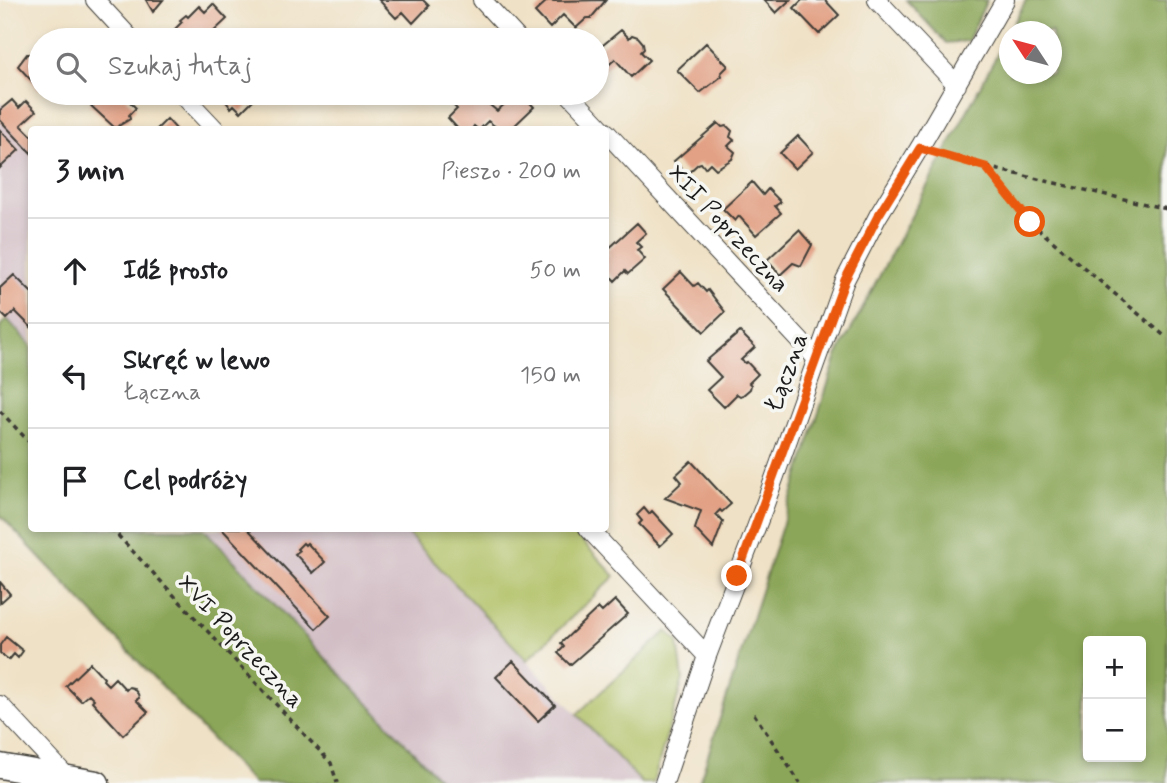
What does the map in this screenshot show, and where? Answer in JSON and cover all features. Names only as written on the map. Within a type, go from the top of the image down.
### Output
[{"type":"street","points":[[95,0],[121,28]]},
{"type":"street","points":[[482,0],[508,28]]},
{"type":"street","points":[[877,0],[957,85]]},
{"type":"street","name":"Łączna","points":[[664,783],[707,656],[845,280],[878,216],[1005,0]]},
{"type":"street","points":[[192,105],[212,126]]},
{"type":"street","name":"XII Poprzeczna","points":[[579,105],[599,126]]},
{"type":"street","name":"XII Poprzeczna","points":[[609,136],[816,358]]},
{"type":"street","points":[[592,532],[707,656]]},
{"type":"street","points":[[0,705],[67,777]]},
{"type":"street","points":[[0,766],[97,783]]},
{"type":"path","points":[[920,148],[986,167],[1167,208]]},
{"type":"path","points":[[986,167],[1030,222],[1167,338]]},
{"type":"path","points":[[0,411],[28,440]]},
{"type":"path","name":"XVI Poprzeczna","points":[[115,532],[331,763],[337,783]]},
{"type":"path","points":[[754,715],[800,783]]},
{"type":"shaded area","points":[[0,102],[28,133],[28,343],[0,312]]},
{"type":"shaded area","points":[[207,532],[406,532],[642,783],[443,783]]},
{"type":"green space","points":[[906,0],[987,0],[968,41],[946,43]]},
{"type":"green space","points":[[1026,0],[1167,0],[1167,783],[699,783],[837,356],[999,51],[999,84],[1062,84],[1062,21],[1015,21]]},
{"type":"green space","points":[[7,319],[28,343],[28,532],[207,532],[443,783],[253,783],[0,515],[0,326]]},
{"type":"green space","points":[[406,532],[574,532],[615,576],[527,660]]},
{"type":"green space","points":[[667,631],[678,642],[683,679],[653,783],[642,783],[577,714]]},
{"type":"building","points":[[146,0],[163,0],[153,12]]},
{"type":"building","points":[[379,0],[423,0],[429,6],[413,23],[403,12],[396,18]]},
{"type":"building","points":[[548,0],[606,0],[591,18],[587,18],[576,28],[563,15],[550,28],[535,12]]},
{"type":"building","points":[[764,0],[790,0],[776,13]]},
{"type":"building","points":[[802,0],[825,0],[839,15],[819,34],[794,8]]},
{"type":"building","points":[[213,4],[227,19],[217,28],[176,28],[182,22],[180,20],[186,15],[188,17],[199,6],[205,12]]},
{"type":"building","points":[[621,30],[629,38],[632,35],[638,37],[643,43],[644,49],[641,52],[649,60],[631,77],[615,59],[609,65],[609,40]]},
{"type":"building","points":[[706,43],[728,66],[721,73],[722,76],[700,93],[677,70]]},
{"type":"building","points":[[28,54],[28,77],[18,66]]},
{"type":"building","points":[[12,100],[19,108],[26,101],[36,111],[21,125],[28,132],[28,150],[0,120],[0,110]]},
{"type":"building","points":[[90,105],[133,105],[136,108],[129,115],[130,119],[113,126]]},
{"type":"building","points":[[234,105],[248,105],[241,112]]},
{"type":"building","points":[[453,105],[490,105],[497,111],[504,105],[534,107],[514,126],[495,126],[488,121],[483,126],[455,126],[448,118],[457,109]]},
{"type":"building","points":[[167,119],[173,126],[160,126]]},
{"type":"building","points":[[718,123],[732,131],[730,137],[734,140],[728,146],[735,152],[732,159],[716,169],[710,163],[705,168],[701,163],[698,164],[687,174],[674,161]]},
{"type":"building","points":[[0,130],[19,150],[0,168]]},
{"type":"building","points":[[798,136],[813,152],[795,169],[780,153]]},
{"type":"building","points":[[752,182],[763,195],[768,189],[781,202],[775,206],[781,213],[756,235],[739,216],[735,221],[723,209]]},
{"type":"building","points":[[637,223],[646,233],[636,242],[641,247],[637,250],[645,259],[628,274],[625,271],[615,281],[609,274],[609,248]]},
{"type":"building","points":[[799,230],[812,245],[801,266],[793,263],[780,275],[767,260]]},
{"type":"building","points":[[681,272],[694,286],[698,283],[706,292],[708,290],[725,312],[704,332],[663,289]]},
{"type":"building","points":[[14,275],[28,289],[28,324],[15,311],[7,319],[0,312],[0,288]]},
{"type":"building","points":[[740,332],[755,347],[741,360],[747,362],[758,374],[749,383],[750,389],[743,395],[737,394],[724,407],[707,390],[721,377],[706,361]]},
{"type":"building","points":[[691,461],[731,504],[716,514],[723,522],[713,548],[695,529],[701,511],[665,498],[682,482],[676,475]]},
{"type":"building","points":[[644,508],[649,514],[652,511],[673,534],[660,546],[639,524],[642,521],[637,515]]},
{"type":"building","points":[[225,532],[251,532],[330,616],[316,629]]},
{"type":"building","points":[[303,543],[307,543],[325,562],[313,573],[295,554]]},
{"type":"building","points":[[0,582],[10,594],[0,603]]},
{"type":"building","points":[[615,600],[628,614],[570,665],[558,653],[564,647],[561,643],[598,608],[602,612]]},
{"type":"building","points":[[6,637],[23,651],[18,658],[14,654],[9,660],[0,653],[0,645]]},
{"type":"building","points":[[513,661],[555,705],[538,721],[496,677]]},
{"type":"building","points":[[90,663],[108,685],[115,678],[126,690],[133,688],[139,698],[136,700],[148,712],[123,735],[92,701],[94,699],[89,694],[81,701],[66,686]]},
{"type":"route","points":[[737,576],[845,280],[878,216],[920,148],[986,167],[1030,222]]}]
